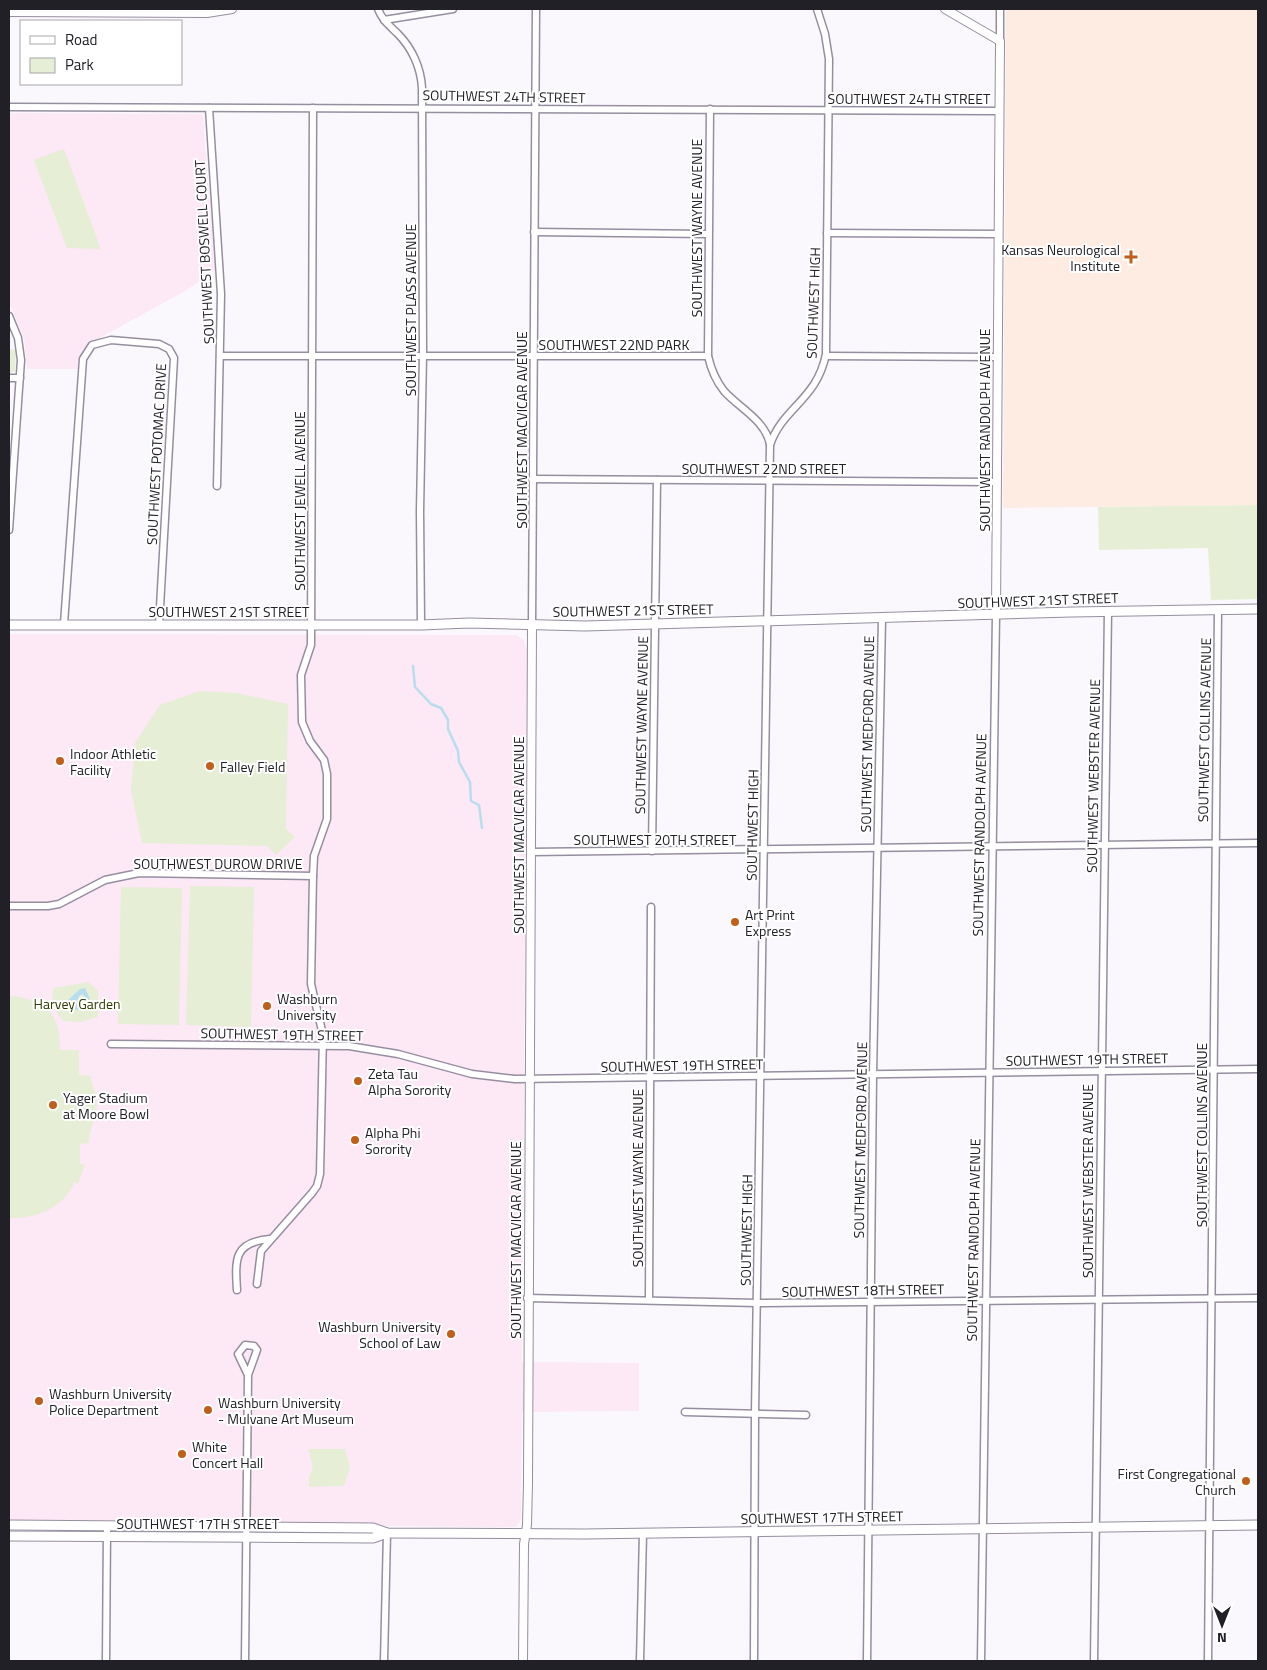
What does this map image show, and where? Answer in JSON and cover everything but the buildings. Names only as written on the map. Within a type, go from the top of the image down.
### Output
[{"type":"main road","name":"SOUTHWEST 21ST STREET","points":[[9,625],[421,625],[470,622],[585,626],[1108,611],[1258,609]]},
{"type":"main road","name":"SOUTHWEST 17TH STREET","points":[[9,1525],[373,1528],[386,1533],[526,1534],[1258,1525]]},
{"type":"main road","name":"SOUTHWEST 17TH STREET","points":[[9,1536],[373,1538],[386,1533]]},
{"type":"street","points":[[9,12],[207,13],[232,9]]},
{"type":"street","name":"SOUTHWEST PLASS AVENUE","points":[[378,9],[384,20],[399,35],[419,69],[422,88],[421,625]]},
{"type":"street","points":[[384,20],[453,9]]},
{"type":"street","name":"SOUTHWEST MACVICAR AVENUE","points":[[523,1661],[526,1534],[536,9]]},
{"type":"street","name":"SOUTHWEST HIGH","points":[[754,1661],[755,1414],[762,1076],[770,445],[781,423],[816,384],[826,356],[829,59],[825,34],[817,9]]},
{"type":"street","points":[[945,9],[1000,40]]},
{"type":"street","name":"SOUTHWEST RANDOLPH AVENUE","points":[[981,1661],[991,847],[996,615],[995,482],[1000,9]]},
{"type":"street","name":"SOUTHWEST 24TH STREET","points":[[9,107],[999,111]]},
{"type":"street","name":"SOUTHWEST BOSWELL COURT","points":[[209,108],[221,294],[217,486]]},
{"type":"street","name":"SOUTHWEST JEWELL AVENUE","points":[[257,1284],[259,1254],[270,1239],[312,1193],[319,1180],[323,1046],[321,1020],[312,984],[313,876],[314,856],[327,819],[327,774],[321,753],[310,741],[302,722],[301,675],[311,644],[313,108]]},
{"type":"street","name":"SOUTHWEST WAYNE AVENUE","points":[[710,109],[708,356],[714,376],[723,390],[747,410],[767,435],[770,445]]},
{"type":"street","points":[[534,232],[708,234]]},
{"type":"street","points":[[827,234],[998,234]]},
{"type":"street","points":[[9,316],[20,349],[20,378],[9,530]]},
{"type":"street","name":"SOUTHWEST POTOMAC DRIVE","points":[[64,624],[82,360],[92,345],[110,340],[159,344],[169,350],[174,358],[159,625]]},
{"type":"street","name":"SOUTHWEST 22ND PARK","points":[[221,356],[708,356]]},
{"type":"street","points":[[826,356],[997,357]]},
{"type":"street","points":[[9,378],[20,378]]},
{"type":"street","name":"SOUTHWEST 22ND STREET","points":[[532,479],[995,482]]},
{"type":"street","name":"SOUTHWEST WAYNE AVENUE","points":[[652,851],[657,480]]},
{"type":"street","name":"SOUTHWEST COLLINS AVENUE","points":[[1208,1661],[1213,1298],[1218,610]]},
{"type":"street","name":"SOUTHWEST WEBSTER AVENUE","points":[[1094,1661],[1108,611]]},
{"type":"street","name":"SOUTHWEST MEDFORD AVENUE","points":[[867,1661],[873,1075],[882,618]]},
{"type":"street","name":"SOUTHWEST 20TH STREET","points":[[531,852],[764,851],[1258,843]]},
{"type":"street","name":"SOUTHWEST DUROW DRIVE","points":[[9,906],[48,906],[59,904],[105,880],[139,873],[313,876]]},
{"type":"street","name":"SOUTHWEST WAYNE AVENUE","points":[[649,1299],[651,907]]},
{"type":"street","name":"SOUTHWEST 19TH STREET","points":[[111,1044],[323,1046],[372,1049],[472,1074],[529,1079],[1258,1069]]},
{"type":"street","points":[[237,1290],[236,1265],[239,1252],[250,1243],[270,1239]]},
{"type":"street","name":"SOUTHWEST 18TH STREET","points":[[527,1298],[649,1299],[758,1303],[1258,1298]]},
{"type":"street","points":[[245,1661],[248,1375]]},
{"type":"street","points":[[685,1412],[806,1415]]},
{"type":"street","points":[[106,1661],[107,1526]]},
{"type":"street","points":[[384,1661],[386,1533]]},
{"type":"street","points":[[640,1661],[642,1533]]},
{"type":"shaded area","name":"Kansas Neurological Institute","points":[[1006,9],[1258,9],[1258,505],[1003,508]]},
{"type":"shaded area","points":[[9,113],[201,114],[203,117],[215,270],[185,291],[92,342],[80,358],[78,369],[27,369],[24,337],[9,303]]},
{"type":"shaded area","name":"Washburn University","points":[[9,634],[516,635],[524,640],[527,651],[522,1362],[639,1363],[639,1411],[522,1412],[521,1519],[516,1527],[9,1523]]},
{"type":"green space","points":[[64,149],[100,249],[67,248],[34,160]]},
{"type":"green space","points":[[9,349],[16,350],[15,371],[9,374]]},
{"type":"green space","points":[[1258,505],[1258,599],[1211,600],[1208,548],[1099,550],[1098,507]]},
{"type":"green space","name":"Falley Field","points":[[200,691],[236,693],[288,704],[286,829],[295,837],[276,855],[267,846],[142,843],[131,790],[135,743],[160,705]]},
{"type":"green space","points":[[190,886],[254,887],[251,1027],[186,1025]]},
{"type":"green space","points":[[121,887],[182,888],[179,1025],[118,1024]]},
{"type":"green space","name":"Harvey Garden","points":[[88,982],[98,991],[98,1017],[80,1022],[64,1021],[54,1006],[52,997],[54,988]]},
{"type":"green space","name":"Yager Stadium at Moore Bowl","points":[[15,996],[36,1002],[50,1012],[58,1028],[60,1050],[79,1050],[79,1075],[91,1076],[97,1104],[89,1143],[80,1144],[80,1164],[85,1164],[78,1184],[74,1182],[64,1198],[47,1210],[28,1217],[9,1218],[9,997]]},
{"type":"green space","points":[[308,1449],[345,1449],[350,1467],[344,1486],[309,1487],[309,1477],[313,1467]]},
{"type":"water","points":[[85,988],[90,999],[88,1000],[82,994],[78,997],[85,1008],[77,1010],[69,1008],[67,1001],[80,989]]},
{"type":"waterway","points":[[413,666],[415,687],[431,704],[441,708],[448,720],[448,729],[458,751],[459,762],[470,782],[471,801],[479,805],[482,828]]},
{"type":"place","name":"Kansas Neurological Institute","points":[[1131,257]]},
{"type":"place","name":"Indoor Athletic Facility","points":[[60,761]]},
{"type":"place","name":"Falley Field","points":[[210,766]]},
{"type":"place","name":"Art Print Express","points":[[735,922]]},
{"type":"place","name":"Washburn University","points":[[267,1006]]},
{"type":"place","name":"Zeta Tau Alpha Sorority","points":[[358,1081]]},
{"type":"place","name":"Yager Stadium at Moore Bowl","points":[[53,1105]]},
{"type":"place","name":"Alpha Phi Sorority","points":[[355,1140]]},
{"type":"place","name":"Washburn University School of Law","points":[[451,1334]]},
{"type":"place","name":"Washburn University Police Department","points":[[39,1401]]},
{"type":"place","name":"Washburn University - Mulvane Art Museum","points":[[208,1410]]},
{"type":"place","name":"White Concert Hall","points":[[182,1454]]},
{"type":"place","name":"First Congregational Church","points":[[1246,1481]]}]
